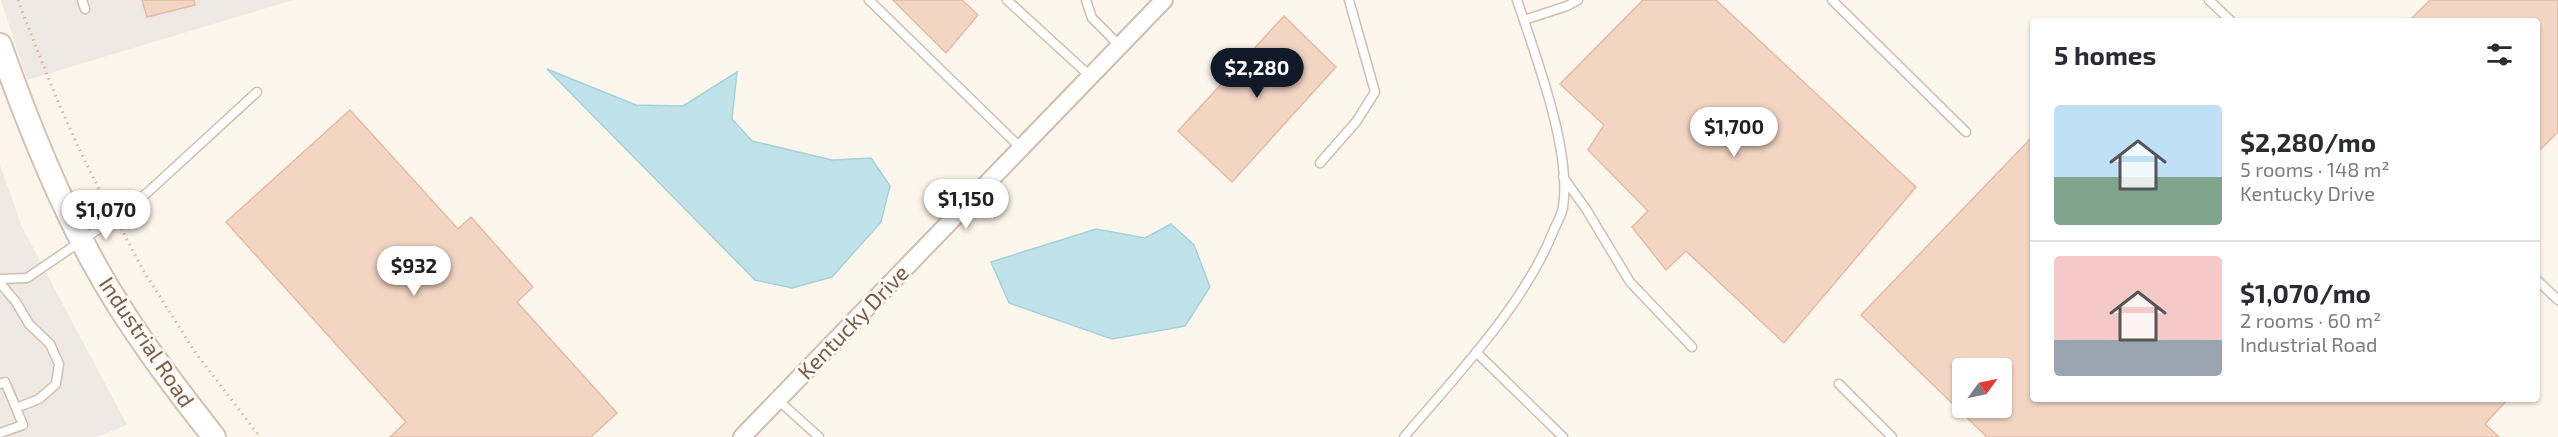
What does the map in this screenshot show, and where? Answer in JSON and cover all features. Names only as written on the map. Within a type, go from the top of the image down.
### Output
[{"type":"main road","name":"Industrial Road","points":[[0,45],[46,163],[83,240],[129,320],[214,437]]},
{"type":"street","name":"Kentucky Drive","points":[[742,437],[1164,0]]},
{"type":"lane","points":[[869,0],[1021,148]]},
{"type":"lane","points":[[1007,0],[1090,76]]},
{"type":"lane","points":[[1086,0],[1092,18],[1120,45]]},
{"type":"lane","points":[[1320,163],[1356,122],[1375,92],[1349,0]]},
{"type":"lane","points":[[1404,437],[1490,336],[1544,255],[1563,207],[1563,159],[1541,69],[1517,0]]},
{"type":"lane","points":[[1524,20],[1578,0]]},
{"type":"lane","points":[[1832,0],[1966,132]]},
{"type":"lane","points":[[2209,0],[2227,18]]},
{"type":"lane","points":[[0,281],[27,278],[83,240],[148,192],[257,92]]},
{"type":"lane","points":[[1563,177],[1630,282],[1692,347]]},
{"type":"lane","points":[[0,281],[29,324],[50,344],[59,364],[56,384],[39,399],[16,408]]},
{"type":"lane","points":[[2540,283],[2558,300]]},
{"type":"lane","points":[[1476,352],[1563,437]]},
{"type":"lane","points":[[0,384],[5,382],[22,425],[0,433]]},
{"type":"lane","points":[[1839,384],[1892,437]]},
{"type":"lane","points":[[778,400],[819,437]]},
{"type":"path","points":[[18,0],[75,142],[101,193]]},
{"type":"path","points":[[124,235],[195,352],[260,437]]},
{"type":"shaded area","points":[[1,0],[293,0],[27,80]]},
{"type":"shaded area","points":[[0,165],[22,227],[127,425],[96,437],[0,437]]},
{"type":"water","points":[[547,69],[636,105],[683,106],[737,72],[732,119],[752,141],[832,160],[871,158],[890,186],[881,222],[832,277],[792,288],[755,280]]},
{"type":"water","points":[[1171,224],[1194,245],[1210,287],[1185,326],[1112,339],[1009,303],[991,262],[1096,229],[1145,238]]},
{"type":"building","points":[[142,0],[194,0],[195,5],[147,17]]},
{"type":"building","points":[[893,0],[962,0],[978,15],[946,53]]},
{"type":"building","points":[[1643,0],[1716,0],[1916,187],[1784,343],[1686,251],[1666,270],[1632,227],[1648,211],[1588,150],[1604,125],[1560,84]]},
{"type":"building","points":[[2430,0],[2558,0],[2558,132],[2540,150],[2540,18],[2412,18]]},
{"type":"building","points":[[1284,16],[1336,67],[1232,182],[1178,131]]},
{"type":"building","points":[[350,110],[458,229],[471,217],[533,287],[517,302],[617,413],[591,437],[390,437],[406,422],[226,222]]},
{"type":"building","points":[[2030,139],[2030,402],[2505,402],[2485,424],[2499,437],[1987,437],[1967,418],[2012,418],[2012,358],[1952,358],[1952,403],[1861,315]]}]
